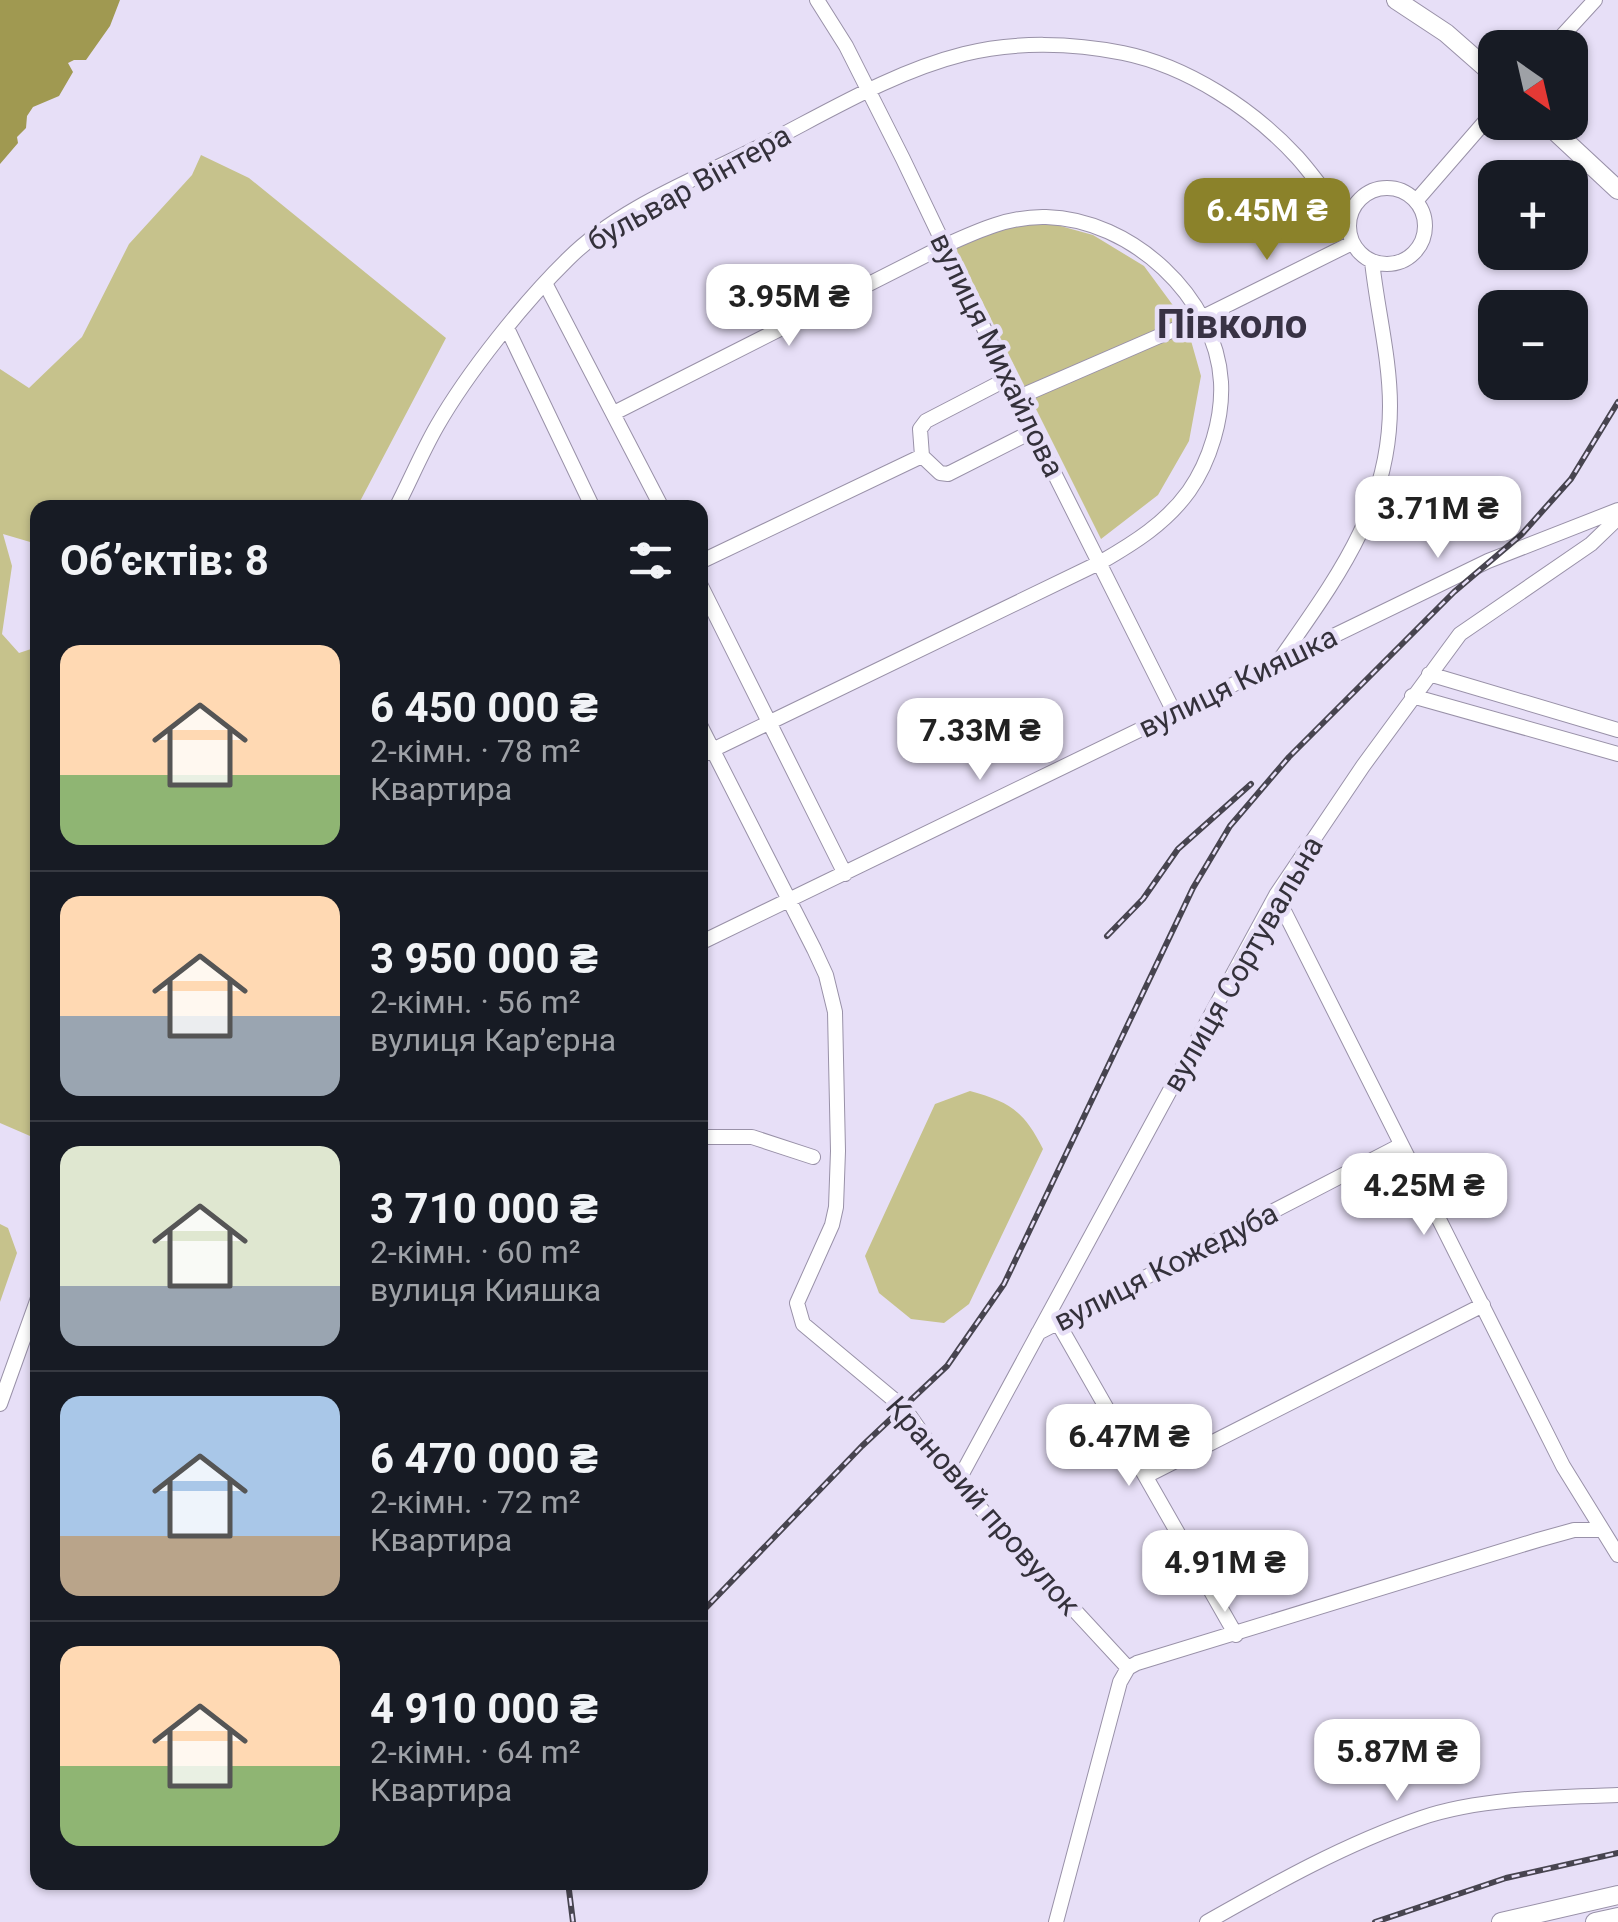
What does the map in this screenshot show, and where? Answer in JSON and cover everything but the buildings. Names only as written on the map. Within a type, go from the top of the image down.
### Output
[{"type":"main road","points":[[1396,0],[1446,33],[1478,61]]},
{"type":"main road","points":[[1564,140],[1618,190]]},
{"type":"main road","points":[[1502,1922],[1618,1896]]},
{"type":"main road","points":[[1595,1922],[1618,1918]]},
{"type":"street","name":"вулиця Михайлова","points":[[817,0],[868,92],[1174,712]]},
{"type":"street","points":[[1568,30],[1595,0]]},
{"type":"street","name":"бульвар Вінтера","points":[[400,500],[438,424],[507,328],[545,283],[597,234],[868,92],[967,53],[1066,46],[1125,53],[1192,80],[1241,108],[1296,156],[1348,222]]},
{"type":"street","points":[[1416,200],[1478,129]]},
{"type":"street","points":[[1376,189],[1398,189],[1416,200],[1426,223],[1420,246],[1401,262],[1389,265],[1372,262],[1358,252],[1348,222],[1357,202],[1376,189]]},
{"type":"street","points":[[614,413],[944,246],[995,224],[1021,219],[1048,217],[1099,228],[1124,240],[1162,266],[1201,318],[1213,344],[1221,382],[1218,418],[1208,454],[1191,489],[1168,516],[1135,542],[1100,562],[708,752]]},
{"type":"street","points":[[1019,397],[1201,318],[1352,243]]},
{"type":"street","points":[[1278,662],[1353,552],[1368,518],[1385,456],[1390,406],[1372,262]]},
{"type":"street","points":[[545,283],[658,500]]},
{"type":"street","points":[[507,328],[590,500]]},
{"type":"street","points":[[1009,378],[926,421],[920,429],[922,456],[948,474],[1033,430]]},
{"type":"street","points":[[708,558],[922,456]]},
{"type":"street","name":"вулиця Кияшка","points":[[708,939],[1488,561],[1618,510]]},
{"type":"street","name":"вулиця Сортувальна","points":[[957,1483],[1276,895],[1412,696],[1460,634],[1591,544],[1618,518]]},
{"type":"street","points":[[708,600],[846,874]]},
{"type":"street","points":[[1430,674],[1618,730]]},
{"type":"street","points":[[1412,696],[1618,754]]},
{"type":"street","points":[[708,757],[788,902]]},
{"type":"street","points":[[1276,895],[1563,1466],[1618,1556]]},
{"type":"street","name":"Крановий провулок","points":[[788,902],[826,975],[836,1012],[836,1207],[832,1225],[797,1303],[797,1313],[803,1324],[905,1409],[957,1483],[1128,1668]]},
{"type":"street","points":[[708,1137],[752,1137],[814,1156]]},
{"type":"street","name":"вулиця Кожедуба","points":[[1038,1333],[1401,1146]]},
{"type":"street","points":[[1146,1476],[1482,1305]]},
{"type":"street","points":[[0,1404],[30,1320]]},
{"type":"street","points":[[1058,1323],[1236,1635]]},
{"type":"street","points":[[1056,1922],[1120,1682],[1128,1668],[1538,1540],[1574,1530],[1600,1530]]},
{"type":"street","points":[[1207,1922],[1300,1869],[1424,1817],[1524,1798],[1618,1795]]},
{"type":"shaded area","points":[[0,0],[120,0],[110,26],[86,60],[68,63],[73,72],[59,96],[33,107],[26,128],[17,137],[18,143],[0,164]]},
{"type":"shaded area","points":[[201,155],[249,178],[446,338],[361,500],[30,500],[30,542],[3,534],[12,566],[2,634],[19,653],[30,649],[30,1136],[0,1123],[0,369],[29,388],[82,337],[129,244],[192,175]]},
{"type":"shaded area","points":[[1046,222],[1093,235],[1144,266],[1186,323],[1201,376],[1189,441],[1158,495],[1101,539],[954,245],[993,228]]},
{"type":"shaded area","points":[[970,1091],[1014,1110],[1029,1125],[1043,1149],[969,1304],[944,1323],[911,1319],[879,1293],[865,1256],[935,1104]]},
{"type":"shaded area","points":[[0,1224],[8,1228],[17,1253],[0,1302]]},
{"type":"railway","points":[[708,1606],[862,1446],[947,1366],[1004,1284],[1193,888],[1230,826],[1289,757],[1454,592],[1521,535],[1571,479],[1618,402]]},
{"type":"railway","points":[[1107,936],[1143,899],[1178,849],[1251,784]]},
{"type":"railway","points":[[1375,1922],[1506,1878],[1618,1853]]},
{"type":"railway","points":[[569,1890],[573,1922]]},
{"type":"district","name":"Півколо","points":[[1232,324]]}]
